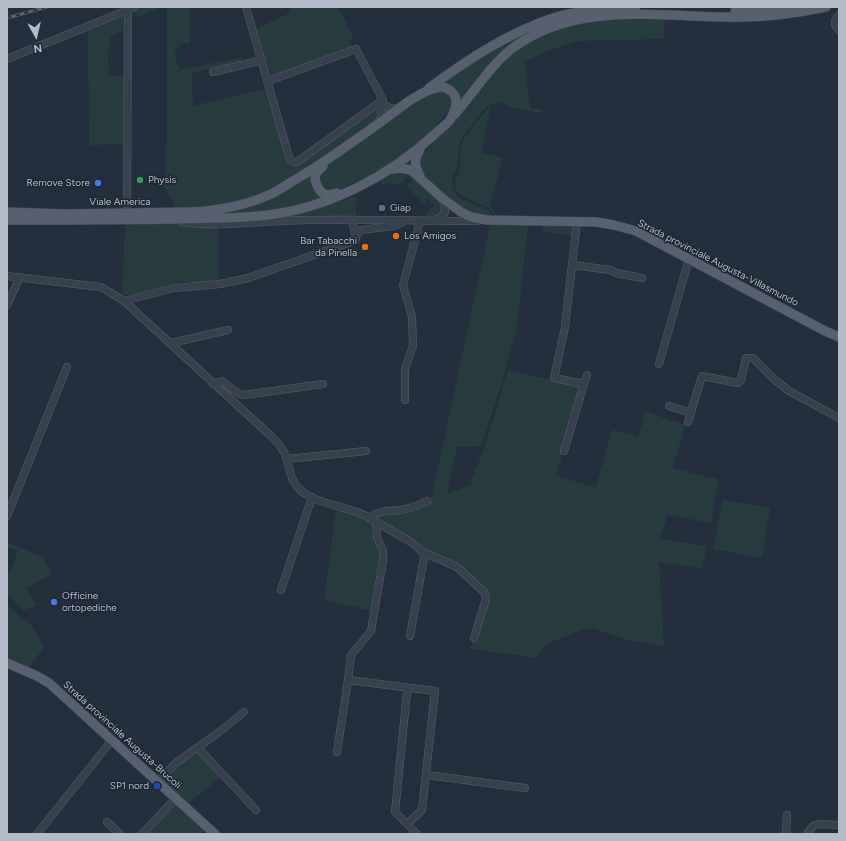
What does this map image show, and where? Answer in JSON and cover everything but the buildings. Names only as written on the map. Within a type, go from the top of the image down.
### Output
[{"type":"main road","points":[[790,7],[741,11],[624,8],[585,11],[564,15],[524,29],[496,44],[420,94],[329,159],[316,173],[315,178],[318,188],[328,195],[350,191],[390,170],[420,148],[449,121],[495,65],[513,48],[540,31],[567,22],[588,18],[624,15],[755,17],[793,14],[826,7]]},
{"type":"main road","points":[[420,94],[436,88],[446,88],[455,95],[455,110],[449,121]]},
{"type":"main road","points":[[420,148],[415,157],[415,162],[420,177]]},
{"type":"main road","name":"Viale America","points":[[7,212],[208,212],[232,208],[272,194],[329,159]]},
{"type":"main road","name":"Strada provinciale Augusta-Villasmundo","points":[[390,170],[408,168],[420,177],[460,216],[487,220],[596,222],[636,231],[826,332],[839,337]]},
{"type":"main road","name":"Viale America","points":[[7,220],[99,221],[250,217],[286,213],[324,202],[350,191]]},
{"type":"main road","name":"Strada provinciale Augusta-Brucoli","points":[[7,663],[37,676],[48,683],[215,834]]},
{"type":"street","points":[[7,60],[136,7]]},
{"type":"street","points":[[246,7],[290,160],[297,162],[383,100],[356,49],[268,81]]},
{"type":"street","points":[[127,213],[128,10]]},
{"type":"street","points":[[839,15],[835,23],[835,27],[839,30]]},
{"type":"street","points":[[213,72],[262,60]]},
{"type":"street","points":[[380,102],[393,109],[401,108]]},
{"type":"street","points":[[378,124],[382,115],[380,102]]},
{"type":"street","points":[[442,198],[445,207],[444,215]]},
{"type":"street","points":[[433,220],[444,215],[460,216]]},
{"type":"street","points":[[164,219],[201,225],[308,220],[419,221],[460,216]]},
{"type":"street","points":[[352,220],[356,239]]},
{"type":"street","points":[[124,301],[174,288],[220,284],[254,276],[354,241],[360,230],[393,226],[407,220]]},
{"type":"street","points":[[405,400],[404,369],[412,346],[412,317],[403,285],[419,221]]},
{"type":"street","points":[[577,221],[565,327],[554,378],[584,384]]},
{"type":"street","points":[[659,364],[689,259]]},
{"type":"street","points":[[572,265],[611,270],[616,273],[642,278]]},
{"type":"street","points":[[7,276],[101,287],[124,301],[280,445],[287,459],[293,480],[301,490],[312,497],[370,517],[411,542],[424,552],[457,567],[485,593],[486,599],[474,638]]},
{"type":"street","points":[[7,304],[20,277]]},
{"type":"street","points":[[171,343],[228,330]]},
{"type":"street","points":[[688,422],[702,376],[738,383],[742,380],[746,358],[749,357],[753,358],[775,380],[789,391],[839,418]]},
{"type":"street","points":[[7,516],[67,367]]},
{"type":"street","points":[[564,451],[587,375]]},
{"type":"street","points":[[213,384],[222,381],[237,394],[244,395],[323,384]]},
{"type":"street","points":[[669,406],[691,413]]},
{"type":"street","points":[[287,459],[366,451]]},
{"type":"street","points":[[281,590],[312,497]]},
{"type":"street","points":[[370,517],[376,512],[402,510],[417,506],[427,501]]},
{"type":"street","points":[[336,752],[351,655],[371,631],[383,561],[383,551],[376,537],[376,522]]},
{"type":"street","points":[[410,636],[424,552]]},
{"type":"street","points":[[348,680],[435,690],[422,810],[408,824]]},
{"type":"street","points":[[407,692],[395,812],[417,834]]},
{"type":"street","points":[[158,781],[177,762],[198,748],[244,712]]},
{"type":"street","points":[[37,834],[112,740]]},
{"type":"street","points":[[198,748],[256,810]]},
{"type":"street","points":[[426,775],[525,788]]},
{"type":"street","points":[[142,834],[176,798]]},
{"type":"street","points":[[786,834],[787,815]]},
{"type":"street","points":[[107,822],[120,834]]},
{"type":"street","points":[[807,834],[814,826],[819,824],[839,826]]},
{"type":"green space","points":[[144,7],[162,7],[137,17],[135,12]]},
{"type":"green space","points":[[167,7],[190,7],[190,43],[182,43],[175,51],[180,70],[242,57],[243,61],[192,73],[193,106],[264,89],[264,87],[267,86],[265,91],[269,95],[289,164],[293,166],[299,164],[378,111],[376,119],[296,176],[264,193],[225,204],[198,208],[170,209],[175,206],[163,184],[166,164],[165,146],[167,146]]},
{"type":"green space","points":[[290,7],[338,7],[353,36],[350,40],[351,47],[279,74],[269,74],[256,29],[290,13]]},
{"type":"green space","points":[[126,16],[126,30],[111,35],[108,54],[109,76],[126,76],[125,144],[89,145],[88,31]]},
{"type":"green space","points":[[604,20],[665,20],[664,39],[576,41],[542,53],[525,62],[530,108],[543,110],[542,113],[515,108],[500,103],[493,103],[486,107],[460,141],[457,168],[452,179],[453,189],[459,198],[489,210],[492,217],[483,216],[468,211],[445,197],[421,171],[418,160],[455,119],[506,58],[530,41],[572,25]]},
{"type":"green space","points":[[546,23],[535,31],[460,103],[441,84],[479,56]]},
{"type":"green space","points":[[445,90],[452,98],[451,108],[421,141],[393,162],[375,173],[334,192],[323,190],[318,175],[327,164],[431,92]]},
{"type":"green space","points":[[491,106],[481,152],[503,158],[490,205],[497,216],[495,216],[489,208],[460,195],[455,188],[460,169],[464,139]]},
{"type":"green space","points":[[406,170],[440,202],[442,211],[438,215],[424,218],[428,210],[435,206],[433,203],[431,204],[429,200],[425,202],[427,205],[426,206],[406,186],[412,180],[406,177],[401,184],[389,183],[382,186],[382,179],[397,171]]},
{"type":"green space","points":[[310,173],[325,197],[279,211],[222,214],[247,207]]},
{"type":"green space","points":[[355,196],[359,200],[356,202],[356,215],[360,217],[246,220],[336,201],[344,201]]},
{"type":"green space","points":[[158,222],[218,226],[219,282],[178,282],[143,294],[122,295],[125,223]]},
{"type":"green space","points":[[489,224],[528,226],[517,327],[501,386],[481,446],[457,447],[447,494],[470,485],[485,446],[508,371],[582,385],[556,476],[596,487],[612,430],[638,436],[646,412],[685,425],[673,468],[717,479],[718,483],[711,523],[668,515],[659,539],[707,546],[702,569],[659,562],[664,646],[625,639],[593,628],[582,630],[546,644],[537,658],[470,649],[488,600],[471,575],[423,548],[373,517],[429,501],[432,495],[489,231]]},
{"type":"green space","points":[[554,224],[572,225],[573,235],[543,232],[543,227]]},
{"type":"green space","points":[[723,500],[770,508],[762,558],[713,549]]},
{"type":"green space","points":[[336,507],[372,521],[381,553],[372,611],[324,600]]},
{"type":"green space","points":[[7,542],[42,557],[52,574],[27,588],[37,606],[24,610],[7,596],[7,578],[18,551],[7,548]]},
{"type":"green space","points":[[7,603],[13,611],[30,623],[44,647],[29,668],[7,658]]},
{"type":"green space","points":[[195,753],[199,753],[219,776],[219,778],[188,804],[162,781],[175,765]]},
{"type":"green space","points":[[173,804],[177,805],[204,830],[200,834],[144,834]]},
{"type":"railway","points":[[7,18],[47,7]]},
{"type":"place","name":"Physis","points":[[140,180]]},
{"type":"place","name":"Remove Store","points":[[98,183]]},
{"type":"place","name":"Giap","points":[[382,208]]},
{"type":"place","name":"Los Amigos","points":[[396,236]]},
{"type":"place","name":"Bar Tabacchi da Pinella","points":[[365,247]]},
{"type":"place","name":"Officine ortopediche","points":[[54,602]]},
{"type":"place","name":"SP1 nord","points":[[157,786]]}]
